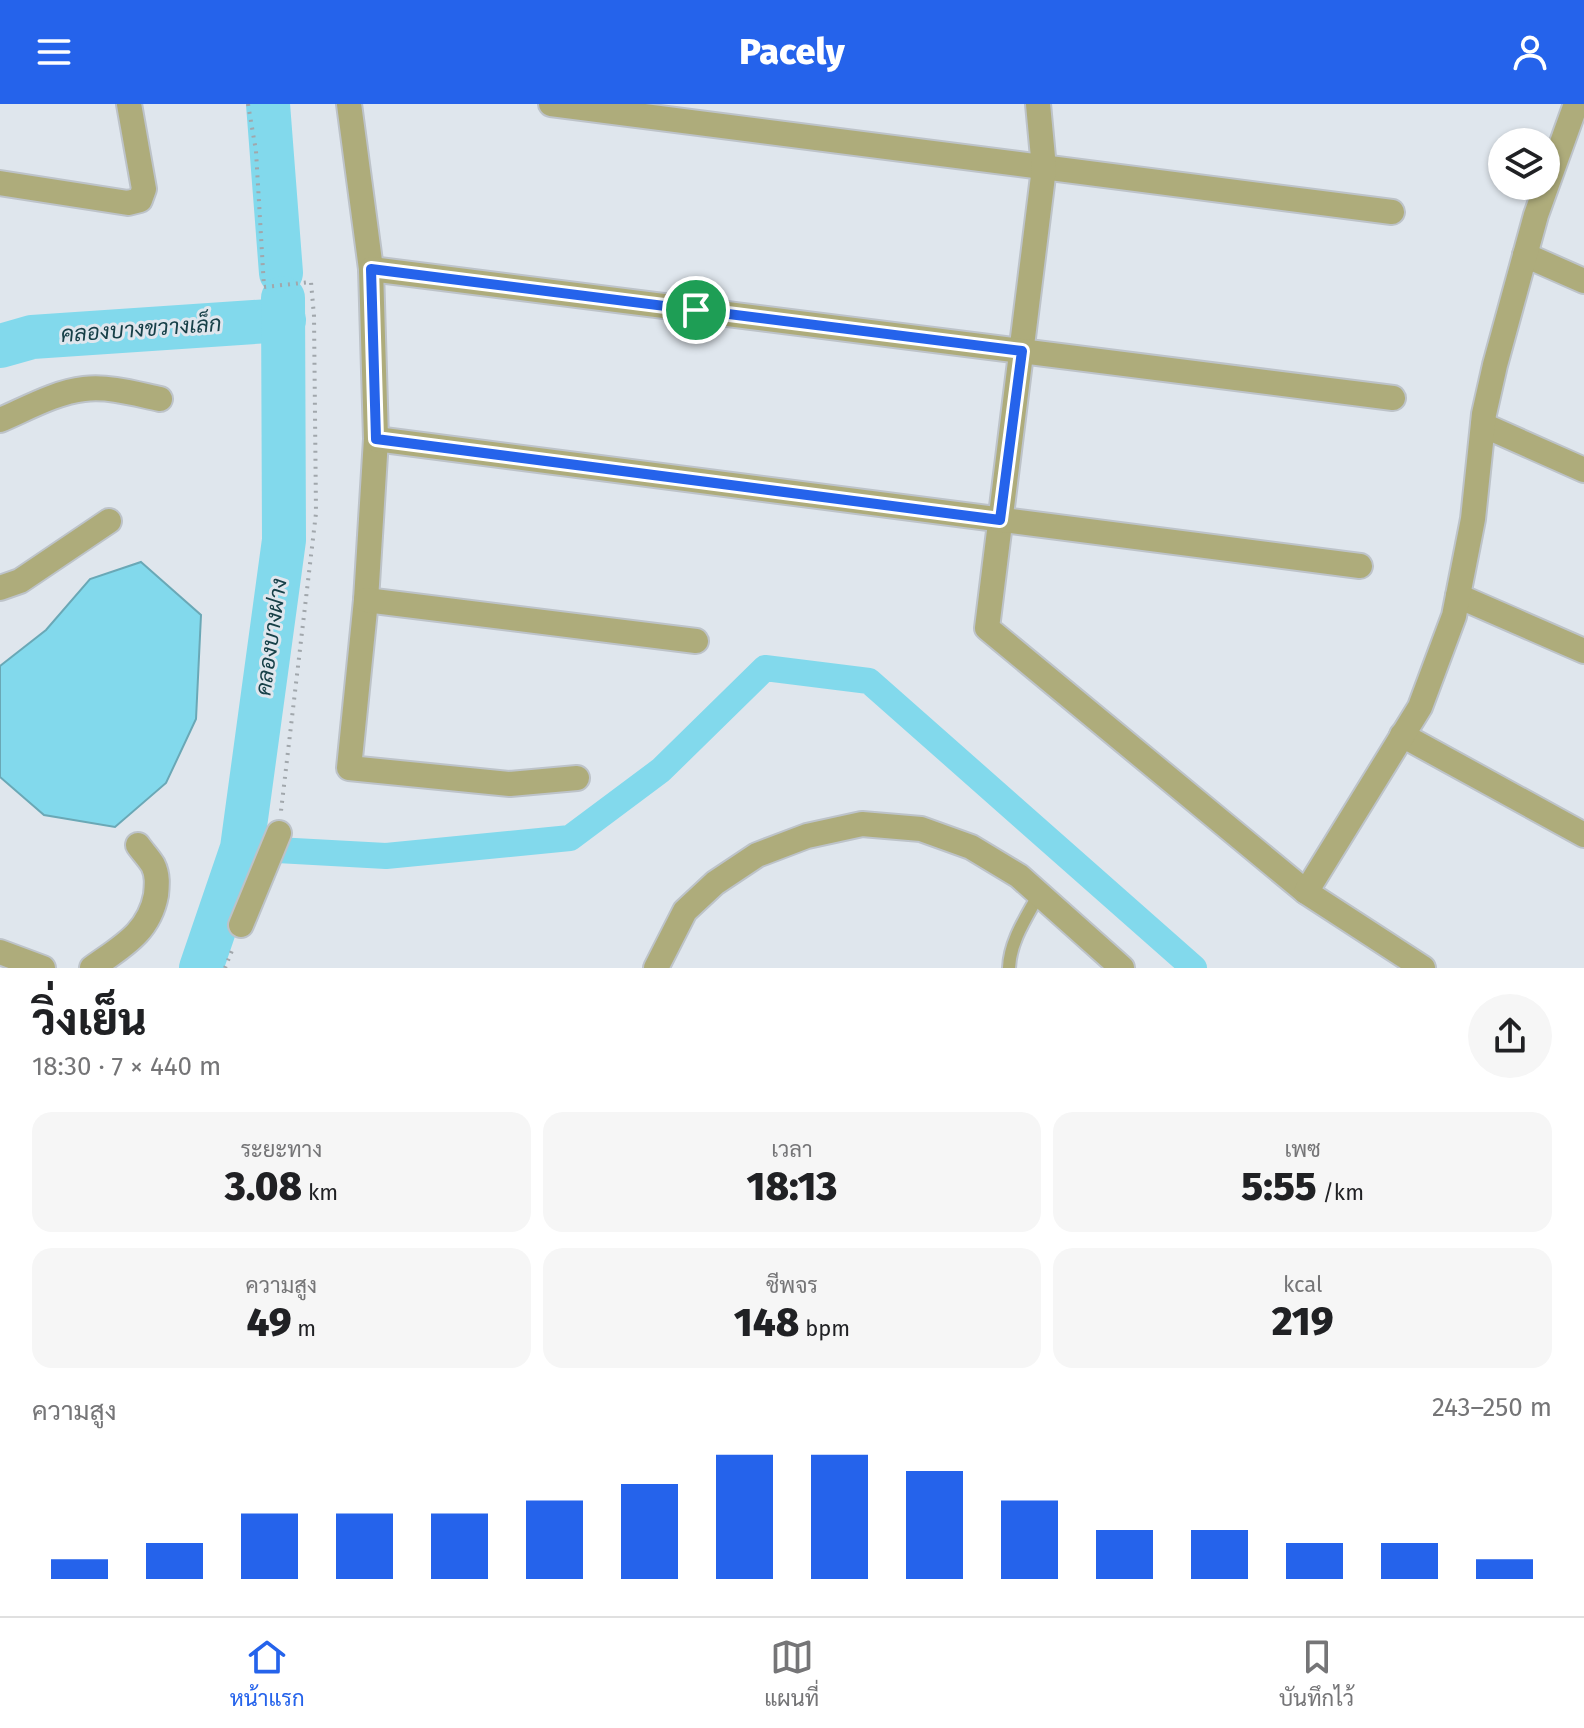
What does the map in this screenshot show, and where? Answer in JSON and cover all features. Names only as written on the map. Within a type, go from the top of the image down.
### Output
[{"type":"street","points":[[0,183],[128,203],[140,200],[144,189],[129,104]]},
{"type":"street","points":[[349,104],[371,269],[376,439],[366,600],[349,768],[510,784],[577,778]]},
{"type":"street","points":[[551,104],[1392,212]]},
{"type":"street","points":[[1038,104],[1044,168],[987,628],[1306,892],[1423,968]]},
{"type":"street","points":[[1306,892],[1420,707],[1454,616],[1473,519],[1483,425],[1495,365],[1536,215],[1576,104]]},
{"type":"street","points":[[1525,255],[1584,281]]},
{"type":"street","points":[[371,269],[1393,398]]},
{"type":"street","points":[[0,420],[83,389],[109,389],[160,399]]},
{"type":"street","points":[[1483,425],[1584,470]]},
{"type":"street","points":[[376,439],[1360,566]]},
{"type":"street","points":[[0,588],[20,581],[109,521]]},
{"type":"street","points":[[1458,596],[1584,651]]},
{"type":"street","points":[[366,600],[696,641]]},
{"type":"street","points":[[1402,735],[1584,835]]},
{"type":"street","points":[[656,968],[685,911],[715,883],[757,855],[807,836],[862,824],[921,829],[971,847],[1019,876],[1122,968]]},
{"type":"street","points":[[241,925],[279,833]]},
{"type":"street","points":[[92,968],[134,938],[148,921],[158,882],[153,865],[138,845]]},
{"type":"street","points":[[0,952],[43,968]]},
{"type":"lane","points":[[1009,968],[1014,941],[1039,894]]},
{"type":"path","points":[[248,104],[256,151],[264,287],[311,282],[314,316],[316,513],[279,833]]},
{"type":"water","points":[[141,562],[201,615],[196,719],[166,783],[115,827],[44,815],[0,777],[0,666],[46,630],[90,579]]},
{"type":"waterway","name":"คลองบางฝาง","points":[[268,104],[281,273]]},
{"type":"waterway","name":"คลองบางฝาง","points":[[201,968],[242,848],[284,540],[283,298]]},
{"type":"waterway","name":"คลองบางขวางเล็ก","points":[[0,346],[32,337],[284,320]]},
{"type":"waterway","points":[[242,848],[386,856],[570,838],[661,770],[765,668],[869,681],[1194,968]]},
{"type":"route","points":[[371,269],[696,310],[1022,351],[1000,520],[376,439],[371,269]]}]
